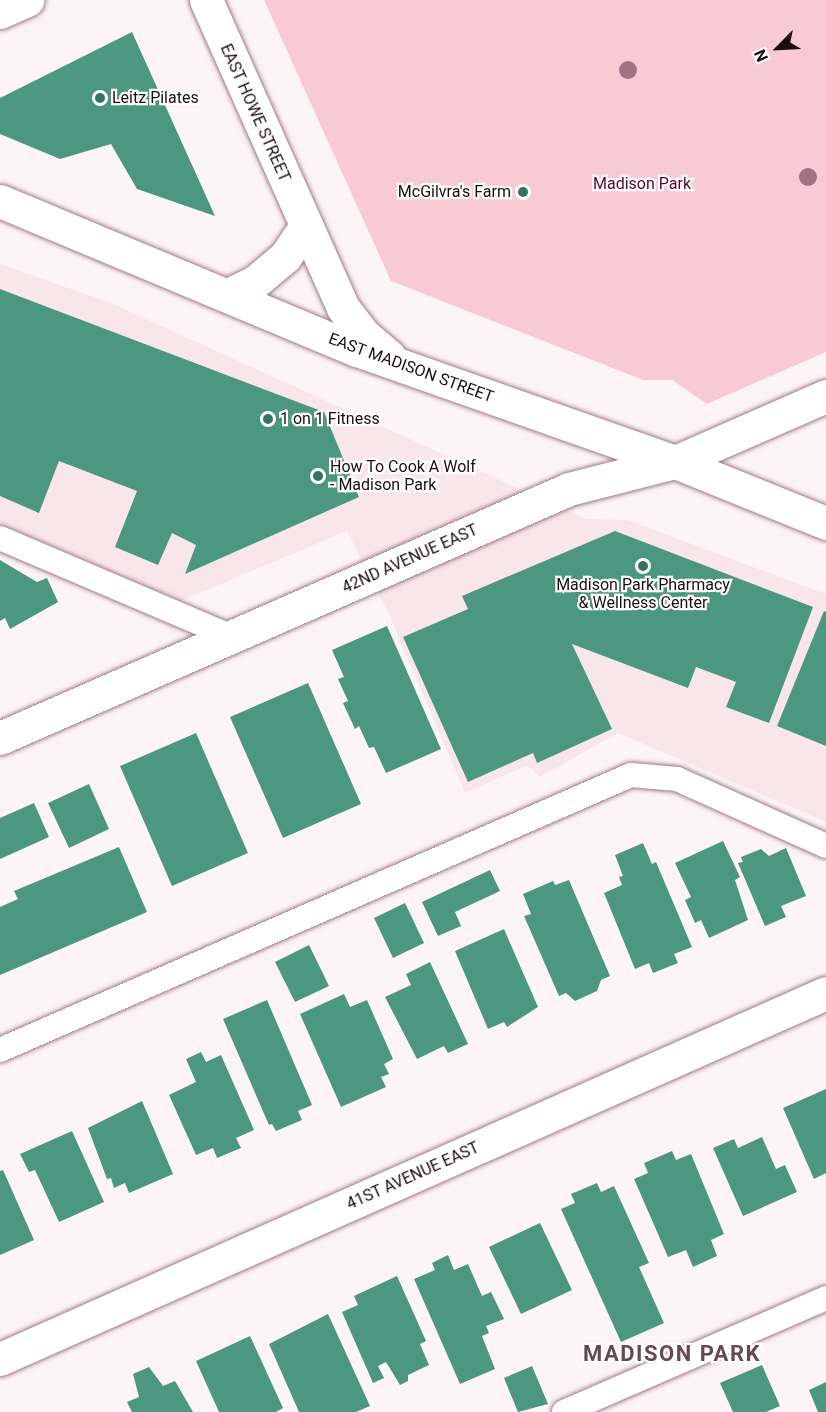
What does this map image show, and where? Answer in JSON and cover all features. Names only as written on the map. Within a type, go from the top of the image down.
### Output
[{"type":"street","points":[[0,12],[27,0]]},
{"type":"street","name":"EAST HOWE STREET","points":[[206,0],[305,227],[343,308],[365,336],[402,366]]},
{"type":"street","name":"EAST MADISON STREET","points":[[0,201],[402,366],[675,462],[826,523]]},
{"type":"street","points":[[228,295],[255,282],[285,257],[305,227]]},
{"type":"street","name":"42ND AVENUE EAST","points":[[0,738],[569,489],[675,462],[826,396]]},
{"type":"street","name":"41ST AVENUE EAST","points":[[0,1359],[826,993]]},
{"type":"lane","points":[[0,538],[232,637]]},
{"type":"lane","points":[[0,1050],[631,775],[677,780],[826,846]]},
{"type":"lane","points":[[564,1412],[826,1298]]},
{"type":"shaded area","points":[[0,264],[111,303],[586,519],[627,520],[826,594],[826,822],[618,733],[540,777],[528,765],[465,793],[389,614],[347,531],[180,601],[0,524]]},
{"type":"green space","name":"Madison Park","points":[[264,0],[826,0],[826,352],[707,404],[672,380],[643,380],[391,281]]},
{"type":"building","points":[[132,32],[215,216],[137,189],[111,144],[60,159],[0,134],[0,98]]},
{"type":"building","points":[[0,289],[324,412],[359,497],[185,574],[196,545],[172,533],[158,565],[115,547],[137,491],[59,461],[39,513],[0,496]]},
{"type":"building","points":[[615,531],[813,607],[769,723],[726,707],[736,682],[696,667],[688,688],[572,644],[612,729],[537,763],[533,753],[468,782],[403,637],[468,609],[462,596]]},
{"type":"building","points":[[0,560],[37,582],[47,578],[58,602],[10,629],[5,618],[0,621]]},
{"type":"building","points":[[824,611],[826,612],[826,746],[777,726]]},
{"type":"building","points":[[387,626],[441,749],[386,773],[374,747],[369,748],[359,726],[355,729],[343,703],[348,701],[338,679],[344,677],[332,650]]},
{"type":"building","points":[[308,683],[361,804],[283,838],[230,717]]},
{"type":"building","points":[[196,733],[248,853],[172,886],[120,766]]},
{"type":"building","points":[[89,784],[109,829],[69,848],[48,803]]},
{"type":"building","points":[[34,803],[49,837],[0,859],[0,818]]},
{"type":"building","points":[[723,841],[740,877],[735,880],[748,920],[709,938],[701,920],[695,923],[685,900],[691,897],[675,863]]},
{"type":"building","points":[[643,843],[652,864],[656,862],[692,947],[674,954],[678,963],[653,973],[649,963],[635,969],[604,893],[622,885],[619,877],[623,876],[615,855]]},
{"type":"building","points":[[119,847],[147,912],[0,975],[0,907],[18,899],[14,891]]},
{"type":"building","points":[[786,848],[806,896],[781,906],[786,917],[765,926],[738,863],[743,862],[741,857],[761,849],[769,856]]},
{"type":"building","points":[[490,870],[500,891],[455,912],[461,926],[438,936],[422,902]]},
{"type":"building","points":[[569,880],[610,976],[601,980],[597,991],[575,1001],[566,993],[559,996],[524,916],[531,914],[523,894],[553,881],[555,885]]},
{"type":"building","points":[[405,903],[424,943],[393,958],[374,918]]},
{"type":"building","points":[[504,929],[538,1007],[507,1027],[504,1022],[488,1029],[455,951]]},
{"type":"building","points":[[309,945],[329,986],[295,1002],[275,962]]},
{"type":"building","points":[[430,962],[468,1044],[448,1053],[444,1046],[417,1059],[385,997],[411,985],[406,974]]},
{"type":"building","points":[[344,994],[350,1007],[367,1000],[393,1059],[384,1064],[389,1074],[381,1077],[386,1087],[341,1107],[300,1014]]},
{"type":"building","points":[[267,1000],[312,1105],[298,1111],[302,1120],[276,1131],[272,1124],[269,1125],[223,1019]]},
{"type":"building","points":[[201,1052],[206,1062],[221,1055],[254,1130],[236,1138],[241,1148],[217,1158],[213,1148],[196,1155],[169,1095],[196,1082],[186,1059]]},
{"type":"building","points":[[826,1089],[826,1173],[814,1179],[783,1108]]},
{"type":"building","points":[[142,1101],[173,1174],[129,1193],[125,1183],[114,1188],[111,1178],[107,1179],[88,1128]]},
{"type":"building","points":[[72,1131],[104,1202],[59,1222],[35,1170],[29,1172],[20,1154]]},
{"type":"building","points":[[762,1137],[776,1169],[785,1165],[797,1192],[743,1216],[713,1148],[734,1139],[738,1148]]},
{"type":"building","points":[[672,1151],[676,1160],[691,1154],[724,1234],[711,1240],[717,1256],[693,1267],[686,1250],[668,1257],[634,1179],[648,1173],[644,1163]]},
{"type":"building","points":[[3,1170],[34,1240],[0,1255],[0,1171]]},
{"type":"building","points":[[597,1183],[601,1192],[614,1186],[649,1263],[639,1267],[664,1323],[621,1342],[561,1209],[575,1203],[571,1194]]},
{"type":"building","points":[[540,1223],[572,1290],[521,1314],[489,1247]]},
{"type":"building","points":[[448,1255],[454,1270],[468,1264],[482,1296],[491,1292],[504,1319],[486,1326],[489,1333],[482,1336],[495,1369],[460,1384],[414,1279],[435,1270],[432,1263]]},
{"type":"building","points":[[397,1276],[426,1341],[420,1344],[429,1365],[408,1375],[408,1381],[400,1385],[386,1362],[378,1366],[384,1378],[373,1383],[342,1312],[358,1305],[354,1296]]},
{"type":"building","points":[[328,1314],[370,1406],[356,1412],[299,1412],[269,1344]]},
{"type":"building","points":[[250,1336],[283,1408],[276,1412],[219,1412],[196,1361]]},
{"type":"building","points":[[762,1365],[780,1406],[766,1412],[733,1412],[720,1383]]},
{"type":"building","points":[[532,1366],[548,1404],[518,1412],[504,1378]]},
{"type":"building","points":[[149,1367],[163,1386],[175,1381],[193,1412],[132,1412],[127,1402],[139,1397],[133,1374]]},
{"type":"building","points":[[826,1382],[826,1412],[818,1412],[809,1390]]},
{"type":"place","name":"Leitz Pilates","points":[[100,98]]},
{"type":"place","name":"McGilvra's Farm","points":[[523,192]]},
{"type":"place","name":"1 on 1 Fitness","points":[[268,419]]},
{"type":"place","name":"How To Cook A Wolf - Madison Park","points":[[318,476]]},
{"type":"place","name":"Madison Park Pharmacy & Wellness Center","points":[[643,566]]},
{"type":"district","name":"MADISON PARK","points":[[672,1354]]}]
